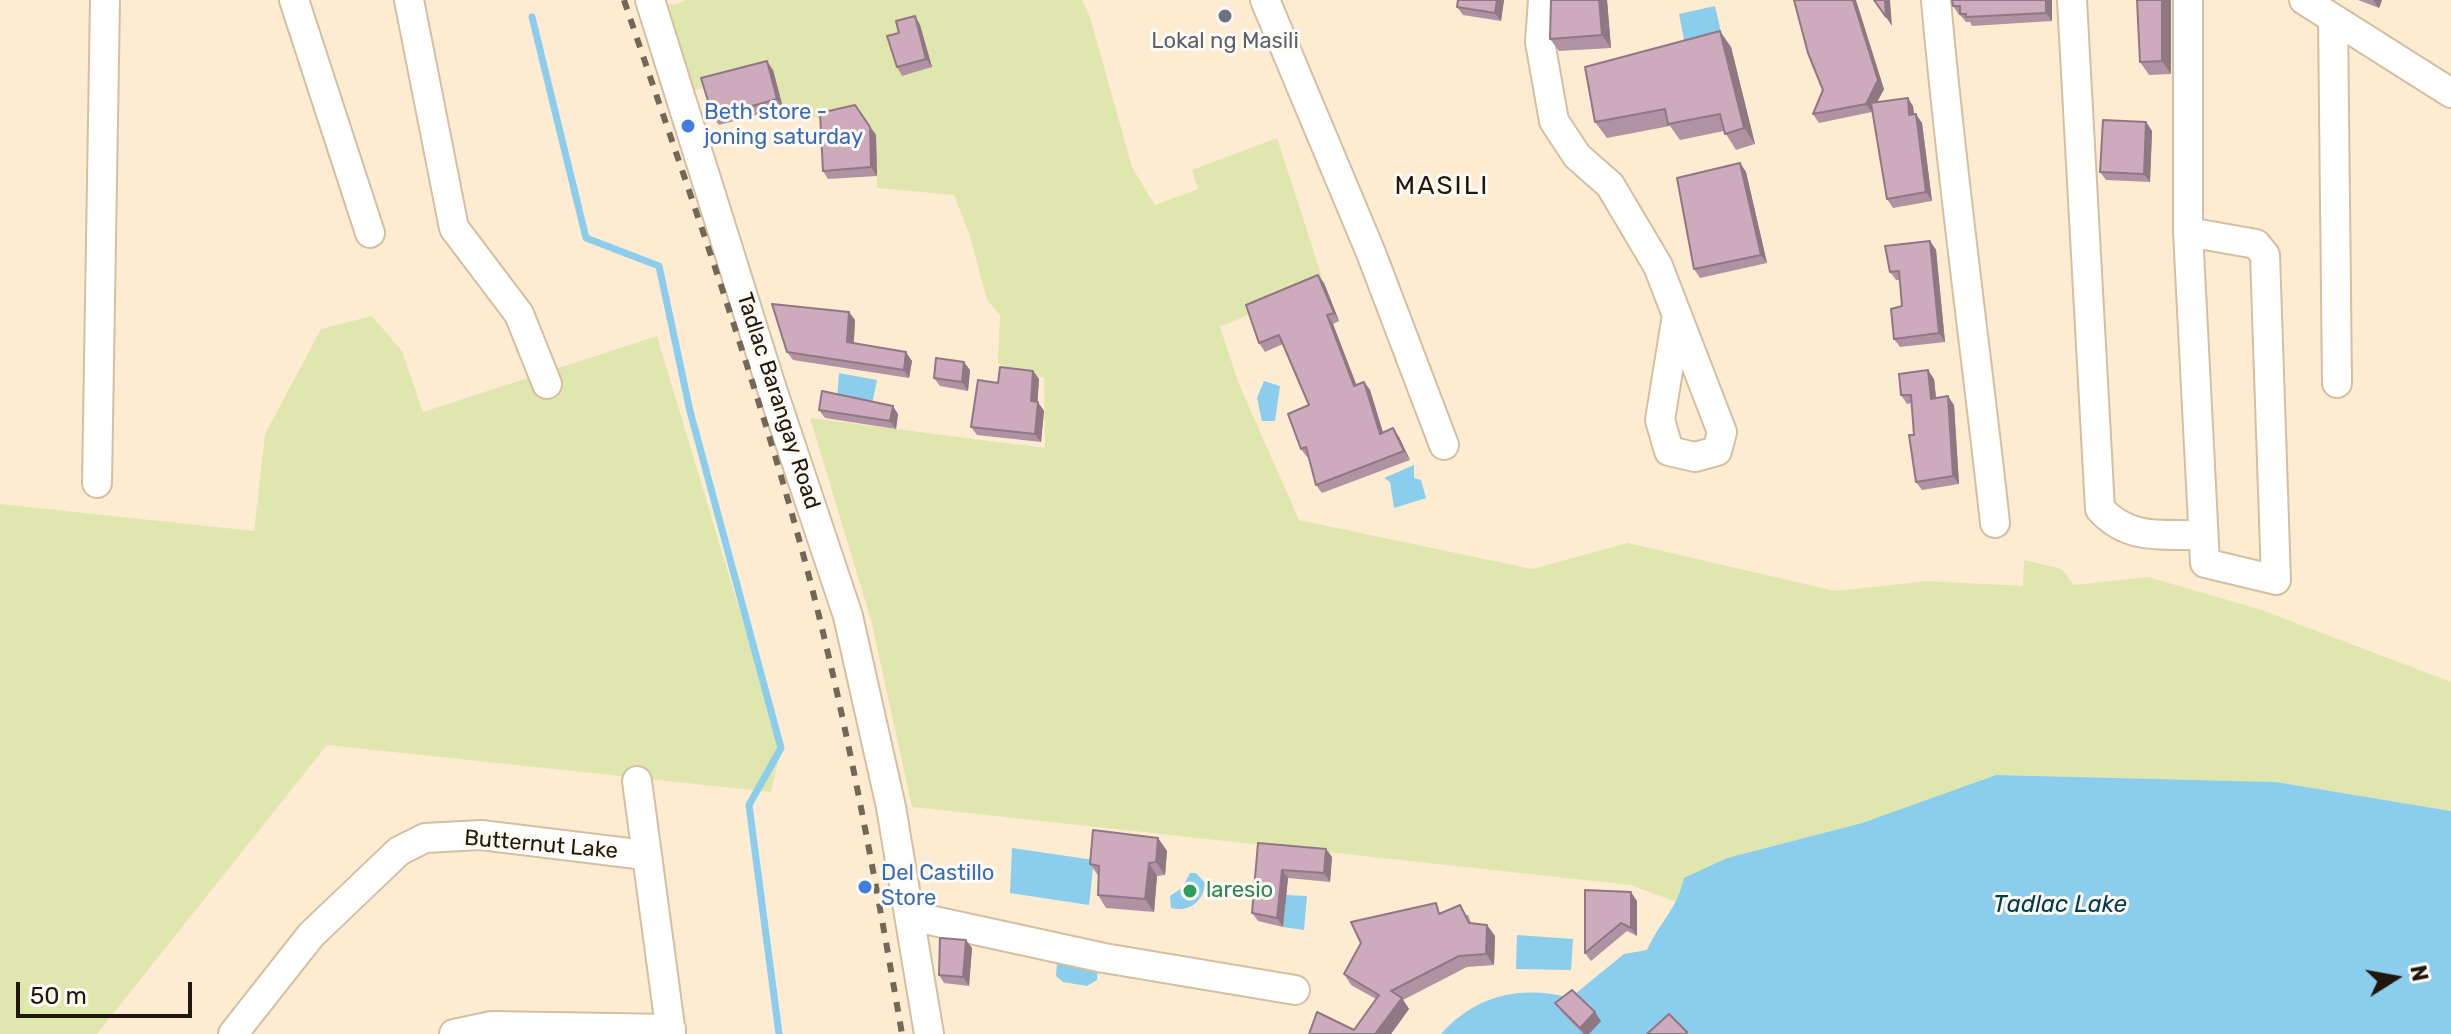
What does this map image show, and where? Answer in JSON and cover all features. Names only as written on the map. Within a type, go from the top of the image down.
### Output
[{"type":"street","points":[[97,483],[105,0]]},
{"type":"street","points":[[294,0],[370,233]]},
{"type":"street","points":[[409,0],[454,228],[519,314],[547,384]]},
{"type":"street","name":"Tadlac Barangay Road","points":[[650,0],[771,386],[848,616],[891,807],[929,1034]]},
{"type":"street","points":[[1265,0],[1371,253],[1444,445]]},
{"type":"street","points":[[1543,0],[1540,42],[1554,121],[1577,156],[1610,185],[1658,266],[1677,315]]},
{"type":"street","points":[[1936,0],[1950,166],[1971,304],[1995,523]]},
{"type":"street","points":[[2072,0],[2100,509],[2116,527],[2148,533],[2203,535]]},
{"type":"street","points":[[2188,0],[2188,232],[2205,563],[2276,580],[2265,255],[2256,244],[2188,232]]},
{"type":"street","points":[[2304,0],[2451,93]]},
{"type":"street","points":[[2333,19],[2337,383]]},
{"type":"street","points":[[454,1034],[493,1030],[671,1031],[637,781]]},
{"type":"street","name":"Butternut Lake","points":[[233,1034],[311,935],[399,851],[425,838],[481,835],[645,855]]},
{"type":"street","points":[[911,916],[1104,958],[1295,990]]},
{"type":"green space","points":[[686,0],[1082,0],[1090,17],[1132,167],[1155,205],[1198,189],[1192,170],[1277,138],[1324,283],[1220,327],[1239,384],[1299,520],[1532,569],[1628,543],[1835,591],[1928,581],[2023,586],[2024,560],[2062,569],[2074,585],[2148,577],[2259,609],[2451,682],[2451,811],[2276,782],[1996,775],[1862,823],[1727,858],[1679,903],[1631,885],[912,807],[871,620],[810,418],[1045,448],[1044,378],[998,364],[1000,315],[987,300],[970,237],[954,195],[877,188],[876,135],[783,108],[772,70],[689,91],[659,4],[677,4]]},
{"type":"green space","points":[[372,316],[402,351],[423,412],[657,336],[781,748],[771,792],[327,745],[97,1034],[0,1034],[0,504],[254,531],[265,434],[321,329]]},
{"type":"water","points":[[1715,6],[1723,41],[1685,45],[1679,14]]},
{"type":"water","points":[[839,373],[877,380],[872,404],[837,398]]},
{"type":"water","points":[[1264,381],[1280,386],[1275,421],[1262,421],[1257,398]]},
{"type":"water","points":[[1414,465],[1414,478],[1421,480],[1426,498],[1394,508],[1390,482],[1384,478]]},
{"type":"water","name":"Tadlac Lake","points":[[1996,775],[2276,782],[2451,811],[2451,1034],[1441,1034],[1469,1010],[1500,996],[1534,993],[1570,998],[1624,954],[1647,950],[1673,907],[1684,878],[1727,858],[1862,823]]},
{"type":"water","points":[[1012,848],[1094,860],[1089,905],[1010,893]]},
{"type":"water","name":"laresio","points":[[1190,873],[1196,873],[1205,883],[1202,895],[1189,907],[1171,908],[1170,896],[1182,888]]},
{"type":"water","points":[[1286,895],[1307,896],[1304,930],[1283,927]]},
{"type":"water","points":[[1517,935],[1573,939],[1571,970],[1516,969]]},
{"type":"water","points":[[1066,957],[1098,967],[1097,980],[1087,986],[1063,982],[1056,976],[1057,963]]},
{"type":"building","points":[[1458,0],[1497,0],[1495,13],[1457,7]]},
{"type":"building","points":[[1551,0],[1599,0],[1602,35],[1550,39]]},
{"type":"building","points":[[1794,0],[1853,0],[1878,80],[1866,104],[1813,114],[1823,90],[1808,53]]},
{"type":"building","points":[[1874,0],[1885,0],[1886,17]]},
{"type":"building","points":[[1952,0],[2046,0],[2046,13],[1966,17],[1966,14],[1960,14],[1960,6],[1953,6]]},
{"type":"building","points":[[2137,0],[2162,0],[2162,61],[2140,62]]},
{"type":"building","points":[[915,16],[926,59],[897,67],[887,36],[899,33],[896,21]]},
{"type":"building","points":[[1720,31],[1744,128],[1725,134],[1720,114],[1668,124],[1665,109],[1595,122],[1585,67]]},
{"type":"building","points":[[767,61],[777,99],[713,117],[701,78]]},
{"type":"building","points":[[1908,98],[1909,115],[1916,114],[1926,192],[1887,199],[1871,103]]},
{"type":"building","points":[[855,105],[870,127],[871,167],[823,171],[820,113]]},
{"type":"building","points":[[2103,120],[2146,122],[2144,174],[2100,172]]},
{"type":"building","points":[[1740,163],[1761,255],[1694,269],[1677,178]]},
{"type":"building","points":[[1930,241],[1939,333],[1894,339],[1891,309],[1902,306],[1899,271],[1890,272],[1885,246]]},
{"type":"building","points":[[1318,275],[1334,313],[1327,315],[1354,386],[1364,382],[1380,434],[1393,428],[1404,451],[1316,485],[1306,447],[1301,449],[1288,414],[1309,405],[1279,335],[1259,343],[1246,305]]},
{"type":"building","points":[[772,304],[849,312],[847,342],[906,352],[904,370],[787,352]]},
{"type":"building","points":[[936,358],[964,362],[962,382],[934,378]]},
{"type":"building","points":[[1000,367],[1033,371],[1031,401],[1038,402],[1035,434],[971,427],[978,380],[998,383]]},
{"type":"building","points":[[1928,370],[1931,399],[1948,396],[1953,476],[1916,482],[1909,435],[1914,435],[1911,395],[1901,395],[1899,374]]},
{"type":"building","points":[[822,391],[893,406],[890,421],[819,410]]},
{"type":"building","points":[[1093,830],[1158,838],[1156,862],[1149,863],[1145,899],[1098,895],[1099,866],[1090,864]]},
{"type":"building","points":[[1258,843],[1326,849],[1324,873],[1282,870],[1277,918],[1252,913]]},
{"type":"building","points":[[1585,890],[1631,892],[1631,928],[1621,923],[1585,953]]},
{"type":"building","points":[[1436,903],[1439,914],[1460,905],[1469,923],[1487,925],[1486,954],[1459,956],[1391,991],[1402,998],[1375,1034],[1309,1034],[1317,1012],[1354,1030],[1379,995],[1344,974],[1361,943],[1351,922]]},
{"type":"building","points":[[940,938],[966,940],[963,977],[939,975]]},
{"type":"building","points":[[1572,990],[1595,1012],[1580,1028],[1555,1003]]},
{"type":"building","points":[[1669,1014],[1686,1034],[1647,1034]]},
{"type":"waterway","points":[[532,17],[586,238],[659,266],[690,411],[781,748],[749,805],[779,1034]]},
{"type":"railway","points":[[624,0],[743,352],[806,565],[871,857],[902,1034]]},
{"type":"place","name":"Lokal ng Masili","points":[[1225,16]]},
{"type":"place","name":"Beth store - joning saturday","points":[[688,126]]},
{"type":"place","name":"Del Castillo Store","points":[[865,887]]},
{"type":"place","name":"laresio","points":[[1190,891]]},
{"type":"district","name":"MASILI","points":[[1442,186]]}]
